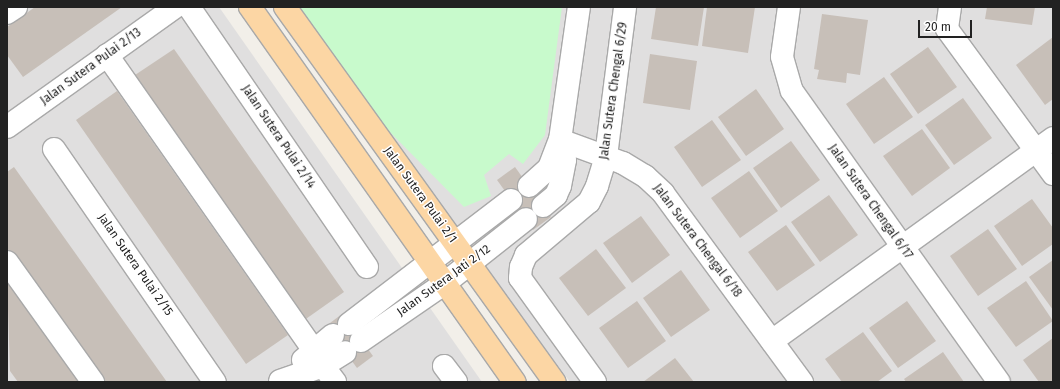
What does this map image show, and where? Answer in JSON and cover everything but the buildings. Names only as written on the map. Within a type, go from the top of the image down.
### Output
[{"type":"main road","points":[[250,7],[515,382]]},
{"type":"main road","name":"Jalan Sutera Pulai 2/1","points":[[285,7],[554,382]]},
{"type":"street","points":[[7,13],[16,7]]},
{"type":"street","name":"Jalan Sutera Pulai 2/13","points":[[7,127],[175,7]]},
{"type":"street","name":"Jalan Sutera Pulai 2/14","points":[[189,7],[367,267]]},
{"type":"street","points":[[529,186],[549,168],[560,140],[579,7]]},
{"type":"street","name":"Jalan Sutera Chengal 6/29","points":[[596,382],[520,278],[521,266],[526,255],[589,202],[606,156],[626,7]]},
{"type":"street","name":"Jalan Sutera Chengal 6/17","points":[[789,7],[782,56],[792,91],[999,382]]},
{"type":"street","points":[[950,7],[947,29],[1045,144],[1053,174]]},
{"type":"street","points":[[107,55],[324,366]]},
{"type":"street","points":[[542,206],[556,195],[560,186],[565,160],[560,140]]},
{"type":"street","name":"Jalan Sutera Chengal 6/18","points":[[560,140],[606,156],[645,176],[664,194],[802,382]]},
{"type":"street","points":[[772,340],[1045,144]]},
{"type":"street","name":"Jalan Sutera Pulai 2/15","points":[[54,149],[216,382]]},
{"type":"street","name":"Jalan Sutera Jati 2/12","points":[[279,382],[324,366],[347,338],[430,262],[511,200]]},
{"type":"street","name":"Jalan Sutera Jati 2/12","points":[[347,338],[445,283],[526,219]]},
{"type":"street","points":[[7,262],[93,382]]},
{"type":"shaded area","points":[[7,7],[219,7],[482,382],[7,382]]},
{"type":"shaded area","points":[[293,7],[1053,7],[1053,382],[570,382]]},
{"type":"green space","points":[[293,7],[562,7],[545,135],[523,164],[509,154],[484,175],[491,196],[464,207],[384,126]]}]
